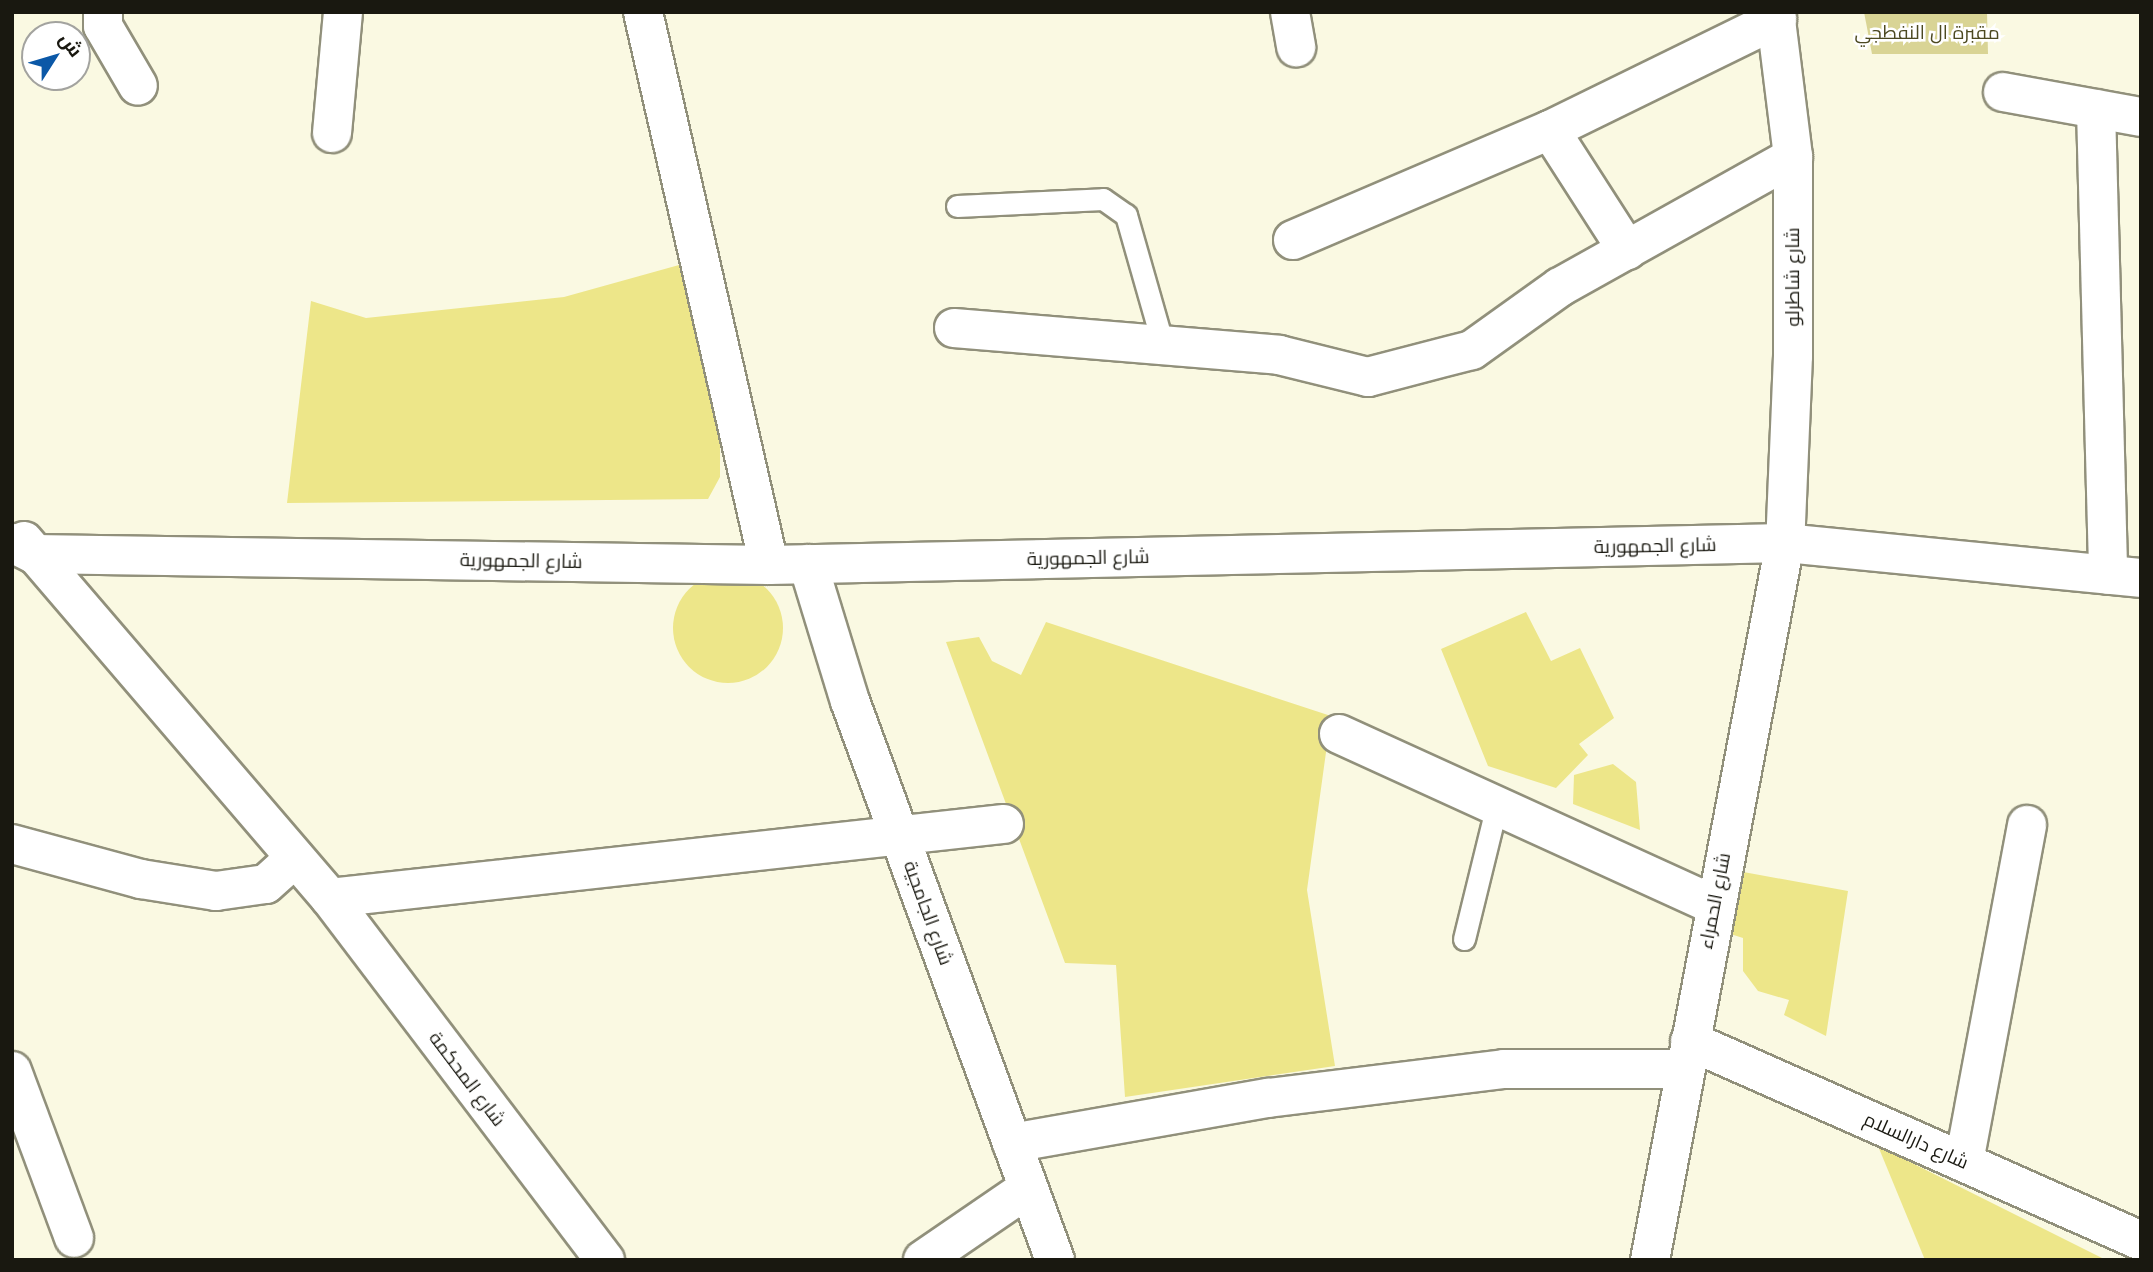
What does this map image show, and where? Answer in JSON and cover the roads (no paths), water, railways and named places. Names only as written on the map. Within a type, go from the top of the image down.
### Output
[{"type":"street","points":[[103,12],[103,26],[138,86]]},
{"type":"street","points":[[332,133],[344,12]]},
{"type":"street","points":[[643,12],[769,565]]},
{"type":"street","points":[[1293,240],[1550,130],[1776,16]]},
{"type":"street","name":"شارع شاطرلو","points":[[1776,16],[1793,157],[1793,356],[1785,543]]},
{"type":"street","points":[[2003,92],[2141,117]]},
{"type":"street","points":[[2096,109],[2124,577]]},
{"type":"street","points":[[1550,130],[1627,250]]},
{"type":"street","points":[[954,328],[1279,355],[1368,377],[1472,350],[1560,287],[1793,157]]},
{"type":"street","name":"شارع الجمهورية","points":[[18,547],[769,565],[1785,543],[2124,577]]},
{"type":"street","name":"شارع الحمراء","points":[[1650,1260],[1714,905],[1785,543]]},
{"type":"street","name":"شارع المحكمة","points":[[18,547],[330,898],[605,1260]]},
{"type":"street","name":"شارع الجامجية","points":[[808,564],[850,701],[1055,1260]]},
{"type":"street","points":[[1339,734],[1496,809],[1714,905]]},
{"type":"street","points":[[330,898],[1004,824]]},
{"type":"street","points":[[1964,1162],[2027,825]]},
{"type":"street","points":[[12,844],[141,879],[216,891],[266,884],[295,858]]},
{"type":"street","points":[[1012,1143],[1268,1098],[1504,1069],[1688,1055]]},
{"type":"street","name":"شارع دارالسلام","points":[[1688,1055],[1964,1162],[2141,1241]]},
{"type":"street","points":[[12,1071],[74,1238]]},
{"type":"street","points":[[923,1260],[1028,1188]]},
{"type":"lane","points":[[957,206],[1104,199],[1126,215],[1163,345]]},
{"type":"lane","points":[[1464,939],[1496,809]]},
{"type":"park label","name":"مقبرة ال النفطجي","points":[[1927,33]]}]
